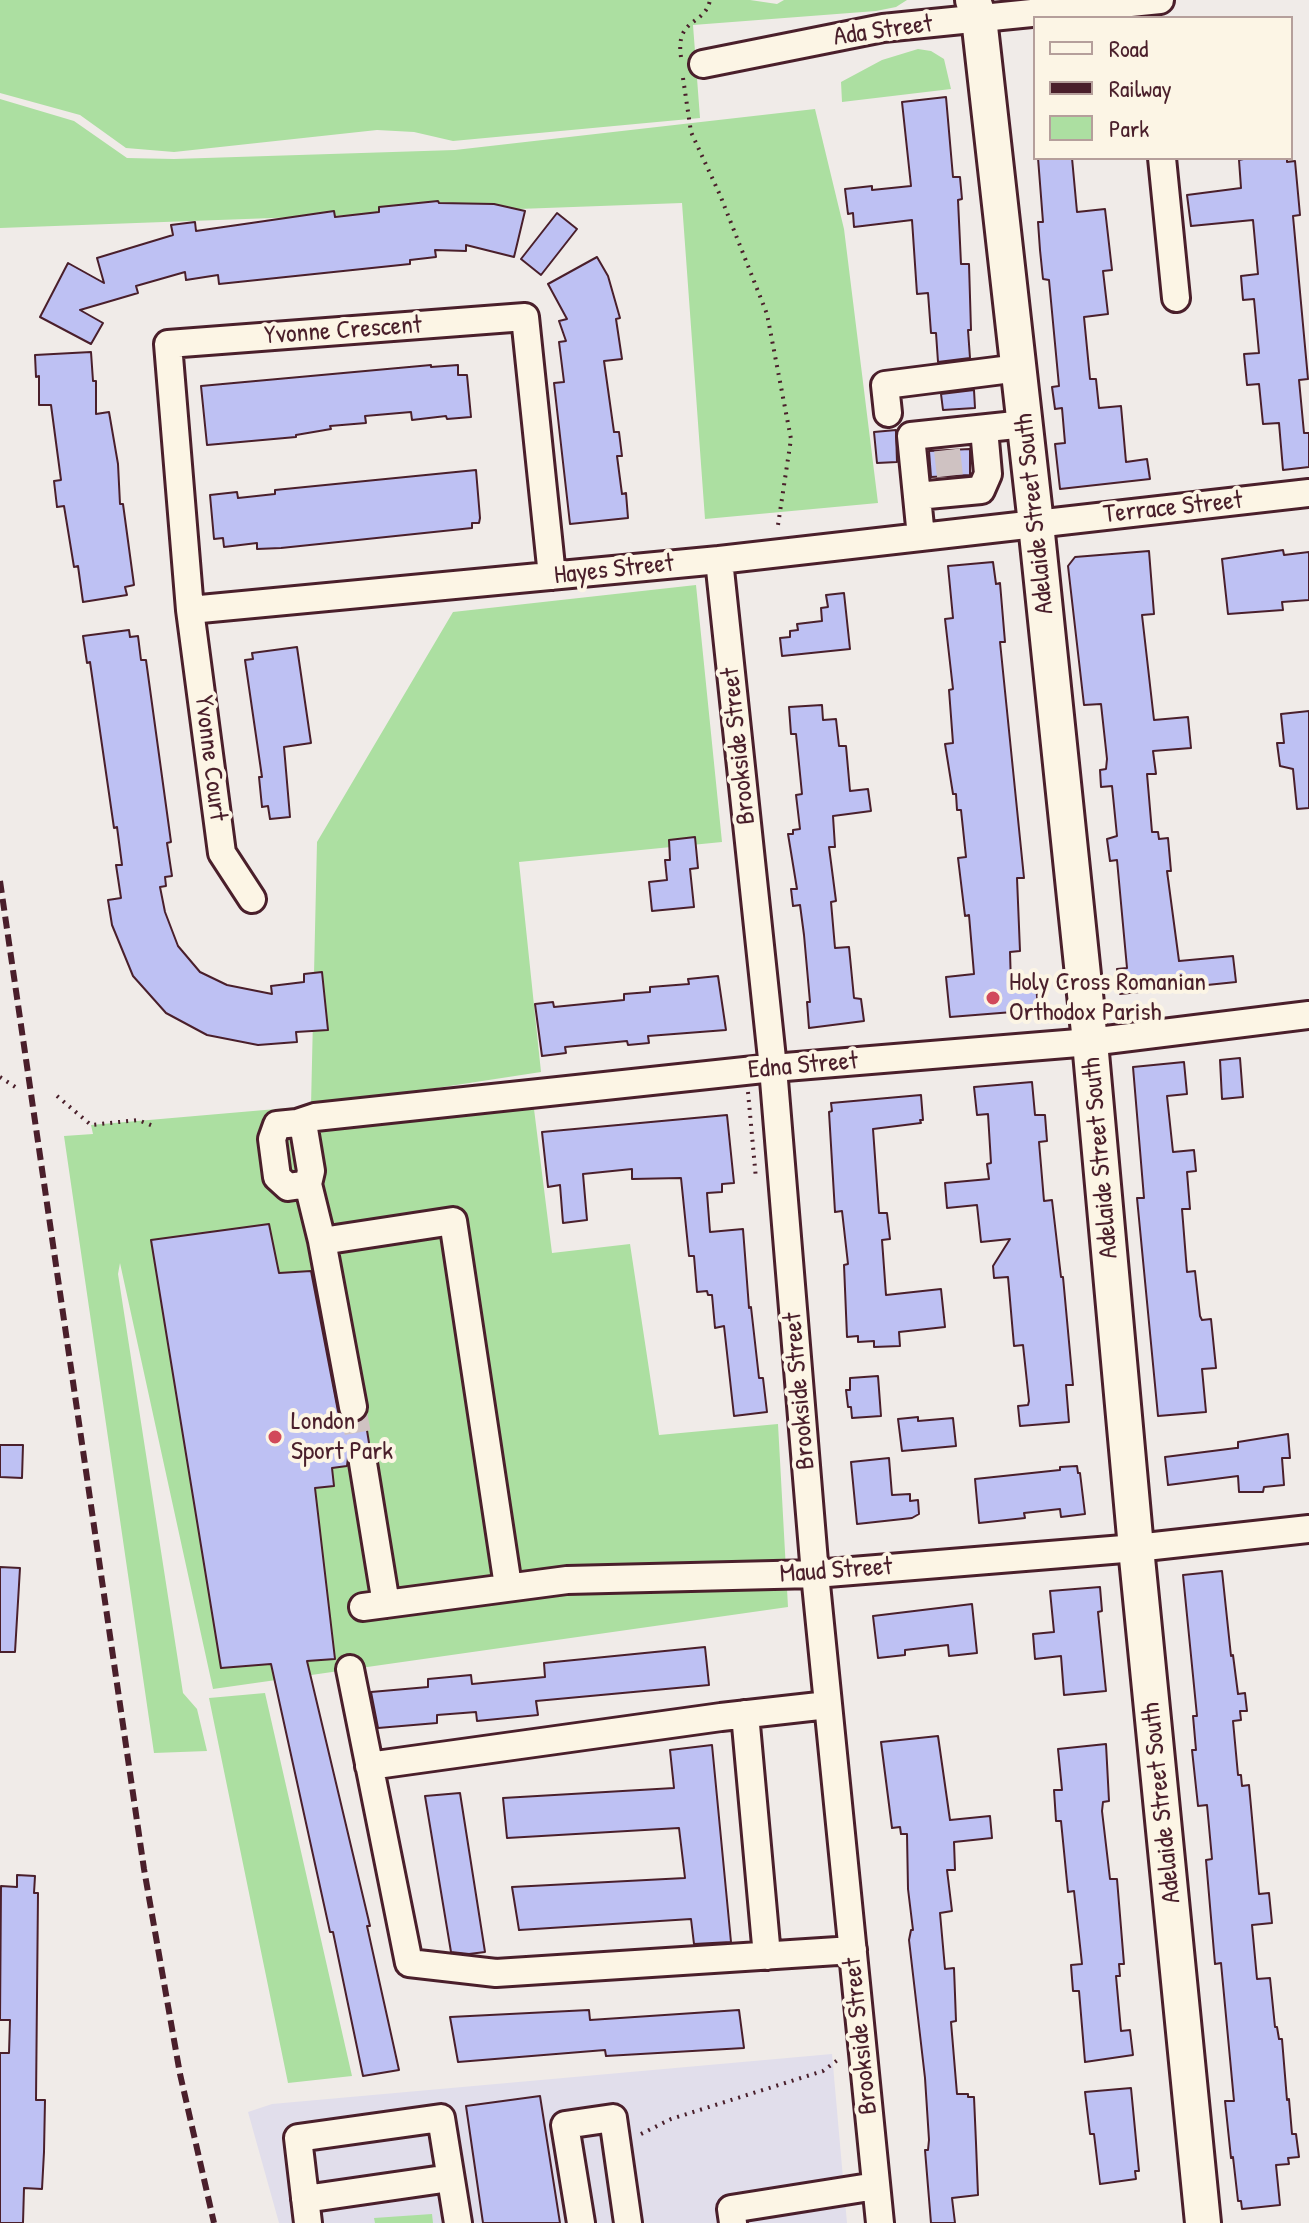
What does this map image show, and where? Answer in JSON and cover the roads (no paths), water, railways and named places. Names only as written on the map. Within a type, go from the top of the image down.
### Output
[{"type":"main road","name":"Adelaide Street South","points":[[976,9],[1019,368],[1090,1042],[1136,1548],[1203,2223]]},
{"type":"street","name":"Ada Street","points":[[703,64],[883,28],[906,28],[976,9],[1151,6]]},
{"type":"street","points":[[1162,160],[1176,298]]},
{"type":"street","name":"Yvonne Crescent","points":[[190,610],[168,344],[525,317],[552,576]]},
{"type":"street","points":[[888,413],[885,385],[1019,368]]},
{"type":"street","points":[[921,537],[911,436],[946,441],[984,429],[1025,424]]},
{"type":"street","points":[[917,496],[950,484],[981,490],[988,474],[984,429]]},
{"type":"street","points":[[988,474],[1029,470]]},
{"type":"street","name":"Terrace Street","points":[[1036,524],[1309,493]]},
{"type":"street","name":"Hayes Street","points":[[190,610],[719,560],[1036,524]]},
{"type":"street","name":"Brookside Street","points":[[719,560],[773,1068],[815,1574],[880,2223]]},
{"type":"street","name":"Yvonne Court","points":[[190,610],[222,853],[252,899]]},
{"type":"street","name":"Edna Street","points":[[322,1241],[308,1184],[311,1171],[304,1129],[297,1123],[315,1117],[773,1068],[1090,1042],[1309,1015]]},
{"type":"street","points":[[353,1407],[322,1241],[453,1221],[508,1586]]},
{"type":"street","name":"Maud Street","points":[[363,1463],[374,1605],[567,1580],[815,1574],[1136,1548],[1309,1529]]},
{"type":"street","points":[[350,1669],[409,1963],[496,1973],[853,1950]]},
{"type":"street","points":[[369,1766],[828,1705]]},
{"type":"street","points":[[745,1714],[767,1956]]},
{"type":"street","points":[[450,2178],[307,2211],[298,2138],[441,2118],[458,2223]]},
{"type":"street","points":[[581,2223],[565,2125],[613,2118],[628,2223]]},
{"type":"street","points":[[733,2223],[731,2209],[876,2186]]},
{"type":"tunnel","points":[[947,450],[950,476]]},
{"type":"tunnel","points":[[353,1407],[363,1463]]},
{"type":"railway","points":[[0,881],[144,1869],[180,2074],[214,2223]]},
{"type":"place","name":"Holy Cross Romanian Orthodox Parish","points":[[993,998]]},
{"type":"place","name":"London Sport Park","points":[[275,1437]]}]
